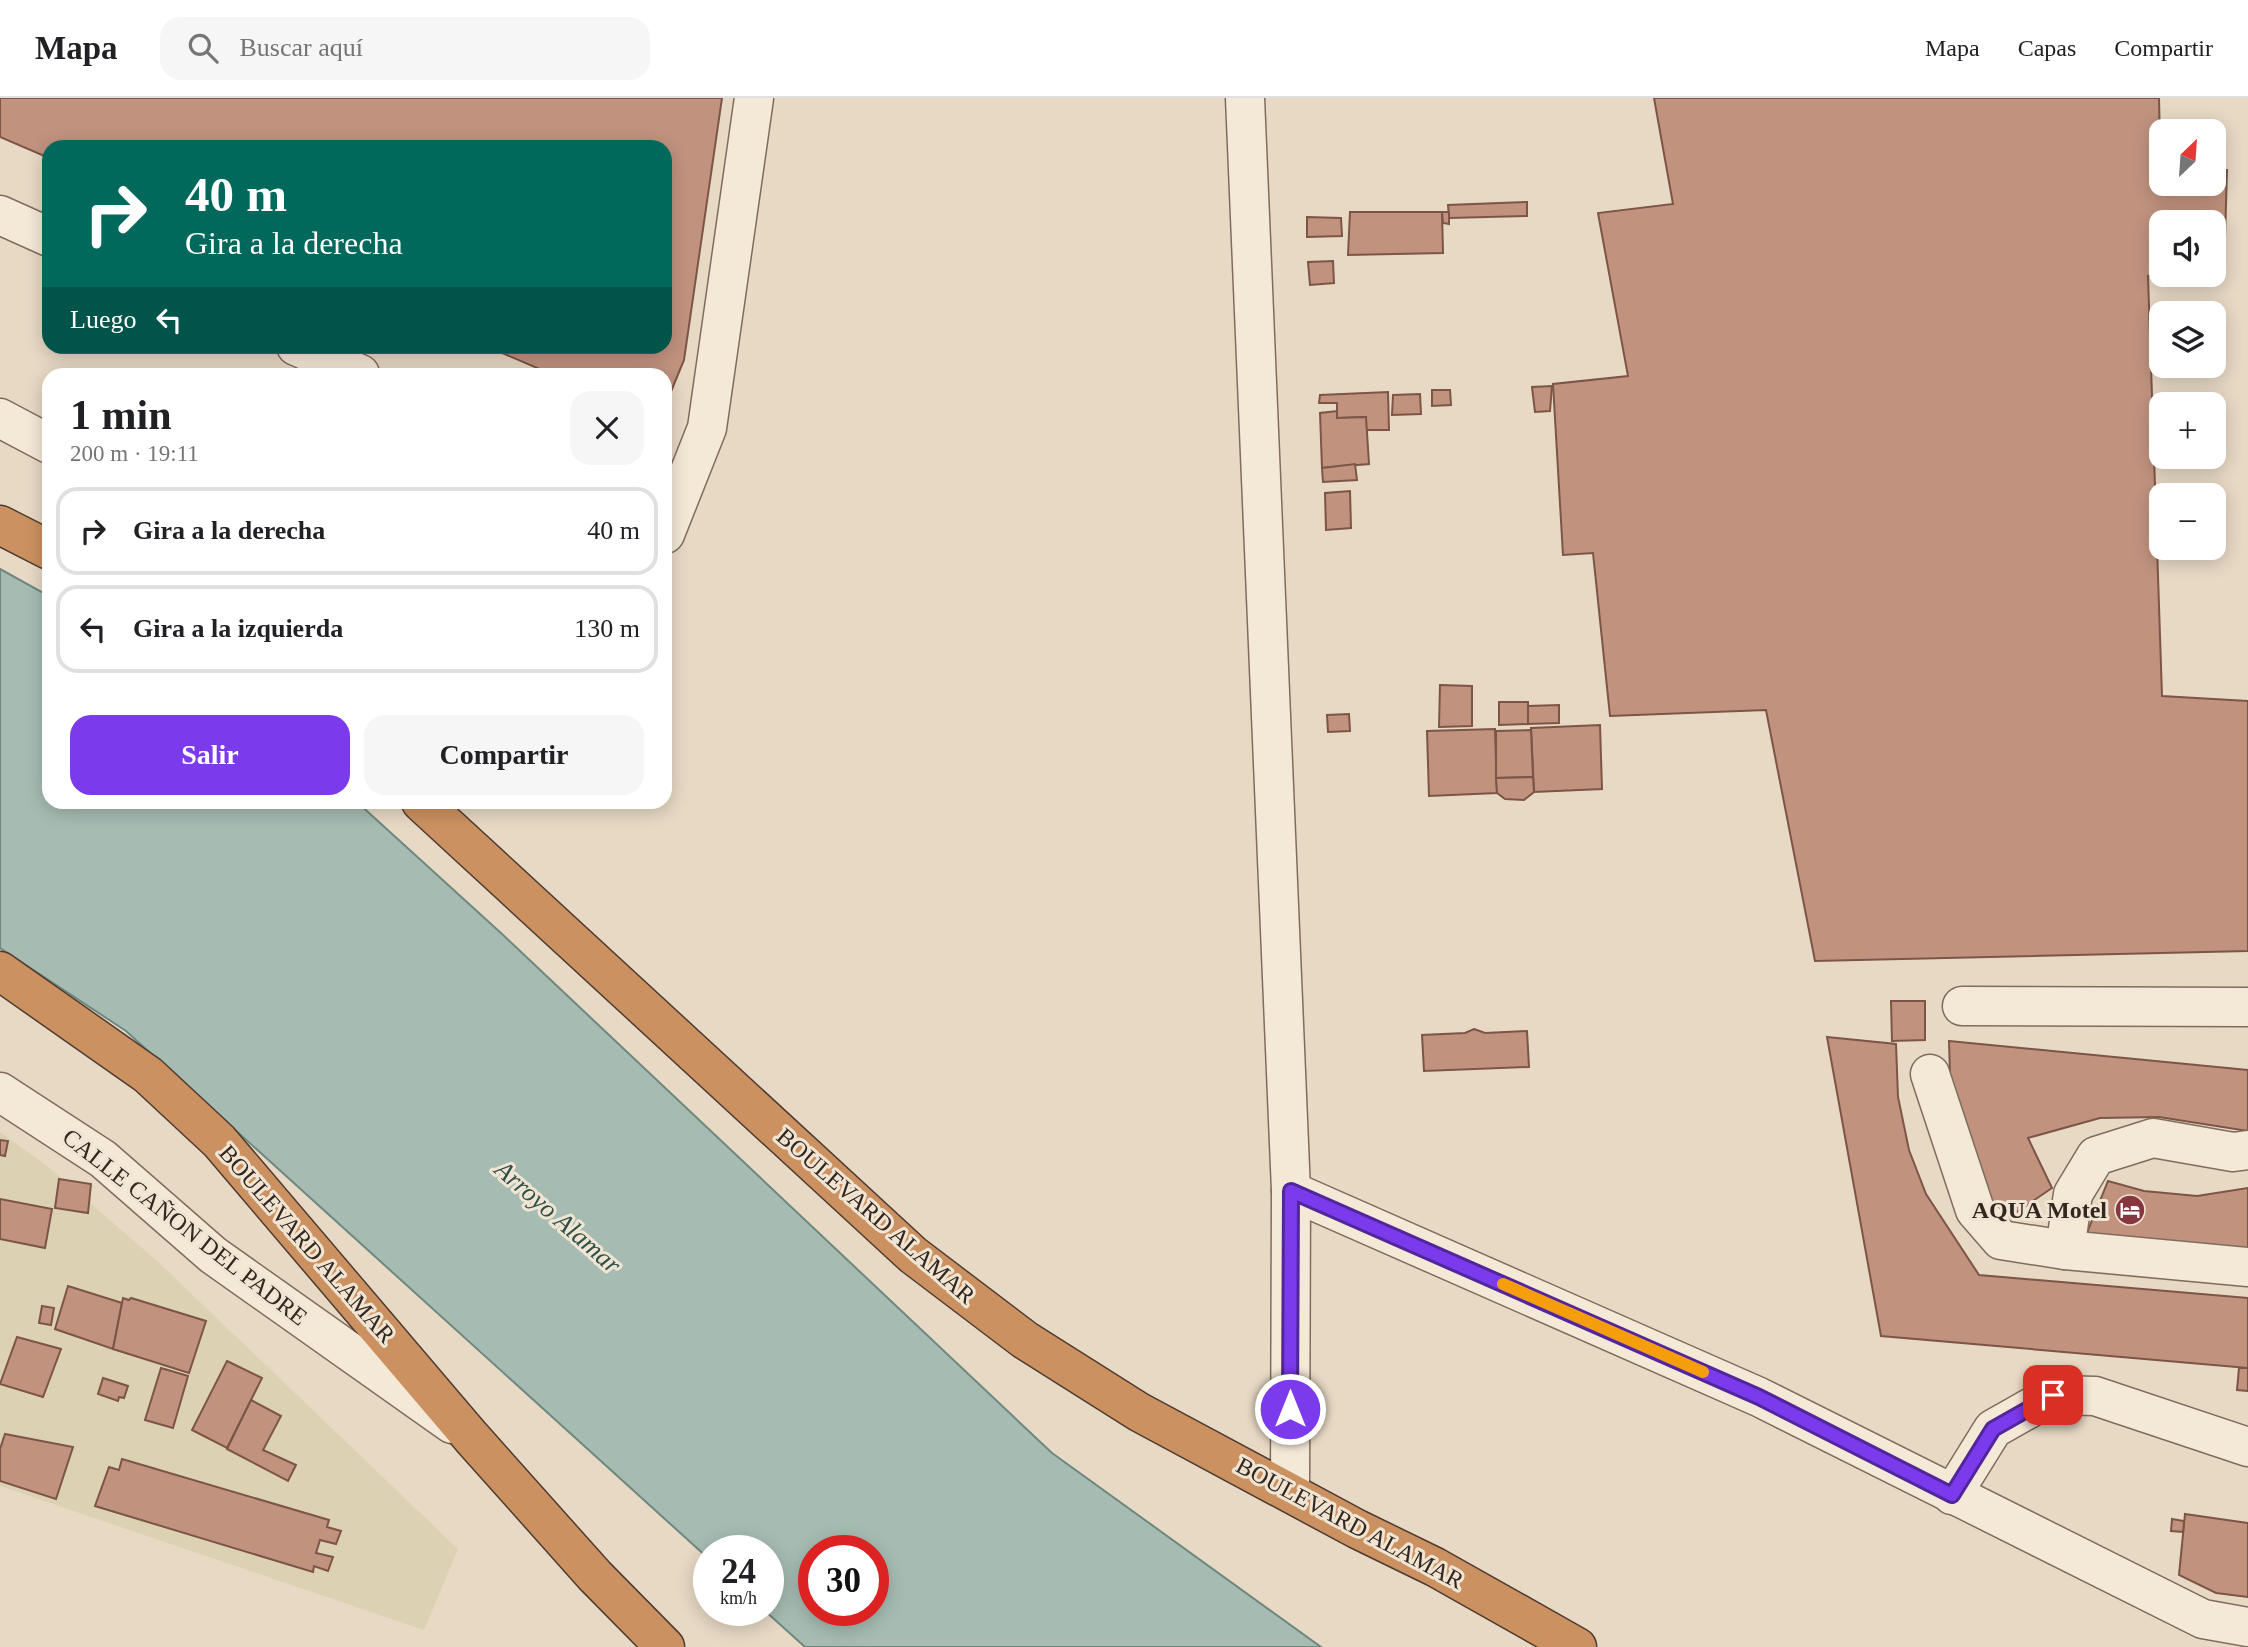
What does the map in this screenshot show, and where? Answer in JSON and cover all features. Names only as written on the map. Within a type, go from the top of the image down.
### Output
[{"type":"highway","points":[[0,525],[42,546]]},
{"type":"highway","name":"BOULEVARD ALAMAR","points":[[429,809],[913,1255],[1025,1340],[1139,1412],[1290,1490],[1577,1647]]},
{"type":"highway","name":"BOULEVARD ALAMAR","points":[[0,971],[148,1075],[219,1141],[471,1437],[595,1576],[665,1647]]},
{"type":"street","points":[[672,510],[707,428],[754,98]]},
{"type":"street","points":[[1245,98],[1291,1191],[1290,1490]]},
{"type":"street","points":[[0,215],[42,234]]},
{"type":"street","points":[[314,354],[346,368]]},
{"type":"street","points":[[0,418],[42,440]]},
{"type":"street","points":[[442,809],[468,845]]},
{"type":"street","points":[[1962,1006],[2248,1007]]},
{"type":"street","points":[[1930,1074],[1975,1210],[2001,1240],[2065,1250],[2248,1267]]},
{"type":"street","name":"CALLE CAÑON DEL PADRE","points":[[0,1092],[103,1159],[213,1255],[471,1437]]},
{"type":"street","points":[[2065,1250],[2073,1194],[2096,1156],[2153,1138],[2233,1152],[2248,1150]]},
{"type":"street","points":[[1291,1191],[1759,1397],[2203,1619],[2248,1627]]},
{"type":"street","points":[[1952,1495],[1993,1429],[2053,1395],[2095,1396],[2248,1447]]},
{"type":"shaded area","points":[[0,1132],[46,1165],[157,1261],[458,1549],[424,1630],[0,1486]]},
{"type":"water","name":"Arroyo Alamar","points":[[0,569],[42,592],[42,809],[365,809],[502,934],[1052,1453],[1321,1647],[805,1647],[782,1626],[784,1626],[784,1535],[693,1535],[693,1545],[126,1031],[0,948]]},
{"type":"building","points":[[0,98],[722,98],[684,360],[672,389],[672,368],[537,368],[505,354],[672,354],[672,140],[42,140],[42,155],[0,137]]},
{"type":"building","points":[[1654,98],[2159,98],[2159,119],[2149,119],[2149,196],[2226,196],[2227,170],[2226,210],[2149,210],[2149,378],[2151,378],[2152,392],[2149,392],[2149,469],[2154,469],[2155,483],[2149,483],[2149,560],[2157,560],[2162,696],[2248,701],[2248,951],[1815,961],[1766,710],[1610,716],[1593,553],[1563,555],[1553,384],[1628,376],[1598,213],[1673,204]]},
{"type":"building","points":[[1527,202],[1527,216],[1449,218],[1448,205]]},
{"type":"building","points":[[1350,212],[1442,212],[1443,253],[1348,255]]},
{"type":"building","points":[[1442,212],[1449,212],[1449,224],[1443,223]]},
{"type":"building","points":[[1307,217],[1341,218],[1342,236],[1307,237]]},
{"type":"building","points":[[1333,261],[1334,283],[1310,285],[1308,262]]},
{"type":"building","points":[[1552,386],[1550,411],[1535,412],[1532,387]]},
{"type":"building","points":[[1432,390],[1450,390],[1451,405],[1432,406]]},
{"type":"building","points":[[1388,392],[1389,430],[1365,430],[1366,417],[1337,418],[1337,403],[1319,403],[1320,395]]},
{"type":"building","points":[[1420,394],[1421,414],[1392,415],[1393,395]]},
{"type":"building","points":[[1337,411],[1337,418],[1366,417],[1369,464],[1322,468],[1320,413]]},
{"type":"building","points":[[1355,464],[1357,480],[1323,482],[1322,468]]},
{"type":"building","points":[[1350,491],[1351,528],[1326,530],[1325,493]]},
{"type":"building","points":[[1440,685],[1472,686],[1472,726],[1439,727]]},
{"type":"building","points":[[1499,702],[1528,702],[1528,724],[1499,725]]},
{"type":"building","points":[[1559,705],[1559,723],[1528,724],[1528,706]]},
{"type":"building","points":[[1349,714],[1350,731],[1328,732],[1327,715]]},
{"type":"building","points":[[1600,725],[1602,789],[1534,792],[1531,728]]},
{"type":"building","points":[[1495,729],[1497,793],[1429,796],[1427,731]]},
{"type":"building","points":[[1531,730],[1533,777],[1496,778],[1496,731]]},
{"type":"building","points":[[1533,777],[1534,792],[1524,800],[1505,799],[1497,793],[1496,778]]},
{"type":"building","points":[[1891,1001],[1925,1001],[1925,1040],[1892,1041]]},
{"type":"building","points":[[1474,1029],[1485,1033],[1527,1031],[1529,1067],[1424,1071],[1422,1035],[1465,1033]]},
{"type":"building","points":[[1827,1037],[1896,1044],[1898,1097],[1909,1150],[1926,1194],[1979,1275],[2248,1298],[2248,1368],[1881,1336]]},
{"type":"building","points":[[1949,1041],[2248,1070],[2248,1131],[2159,1117],[2100,1118],[2028,1138],[2052,1188],[2002,1222],[1989,1207],[1951,1106]]},
{"type":"building","points":[[0,1140],[8,1141],[5,1156],[0,1155]]},
{"type":"building","points":[[59,1179],[91,1184],[88,1213],[55,1208]]},
{"type":"building","points":[[2108,1181],[2144,1191],[2197,1196],[2248,1188],[2248,1250],[2087,1233]]},
{"type":"building","points":[[0,1199],[52,1209],[45,1248],[0,1239]]},
{"type":"building","points":[[68,1286],[122,1303],[113,1349],[55,1329]]},
{"type":"building","points":[[123,1298],[131,1298],[206,1321],[189,1373],[113,1349]]},
{"type":"building","points":[[42,1306],[54,1308],[51,1325],[39,1323]]},
{"type":"building","points":[[17,1337],[61,1349],[43,1397],[0,1384]]},
{"type":"building","points":[[227,1361],[262,1378],[227,1448],[192,1430]]},
{"type":"building","points":[[161,1368],[188,1376],[173,1428],[145,1420]]},
{"type":"building","points":[[2239,1368],[2248,1368],[2248,1391],[2237,1390]]},
{"type":"building","points":[[103,1378],[128,1386],[124,1398],[119,1397],[118,1401],[98,1394]]},
{"type":"building","points":[[251,1400],[281,1416],[263,1450],[296,1465],[288,1481],[227,1449]]},
{"type":"building","points":[[5,1434],[73,1447],[56,1499],[0,1481],[0,1449]]},
{"type":"building","points":[[122,1459],[329,1520],[327,1527],[341,1531],[336,1544],[320,1540],[316,1553],[333,1557],[328,1571],[314,1566],[313,1572],[95,1506],[109,1467],[119,1470]]},
{"type":"building","points":[[2185,1514],[2248,1523],[2248,1597],[2216,1593],[2179,1575]]},
{"type":"building","points":[[2172,1519],[2184,1521],[2183,1532],[2171,1531]]},
{"type":"slow traffic","points":[[1503,1284],[1703,1372]]},
{"type":"place","name":"AQUA Motel","points":[[2130,1210]]},
{"type":"route","points":[[1290,1409],[1291,1191],[1759,1397],[1952,1495],[1993,1429],[2053,1395]]}]
